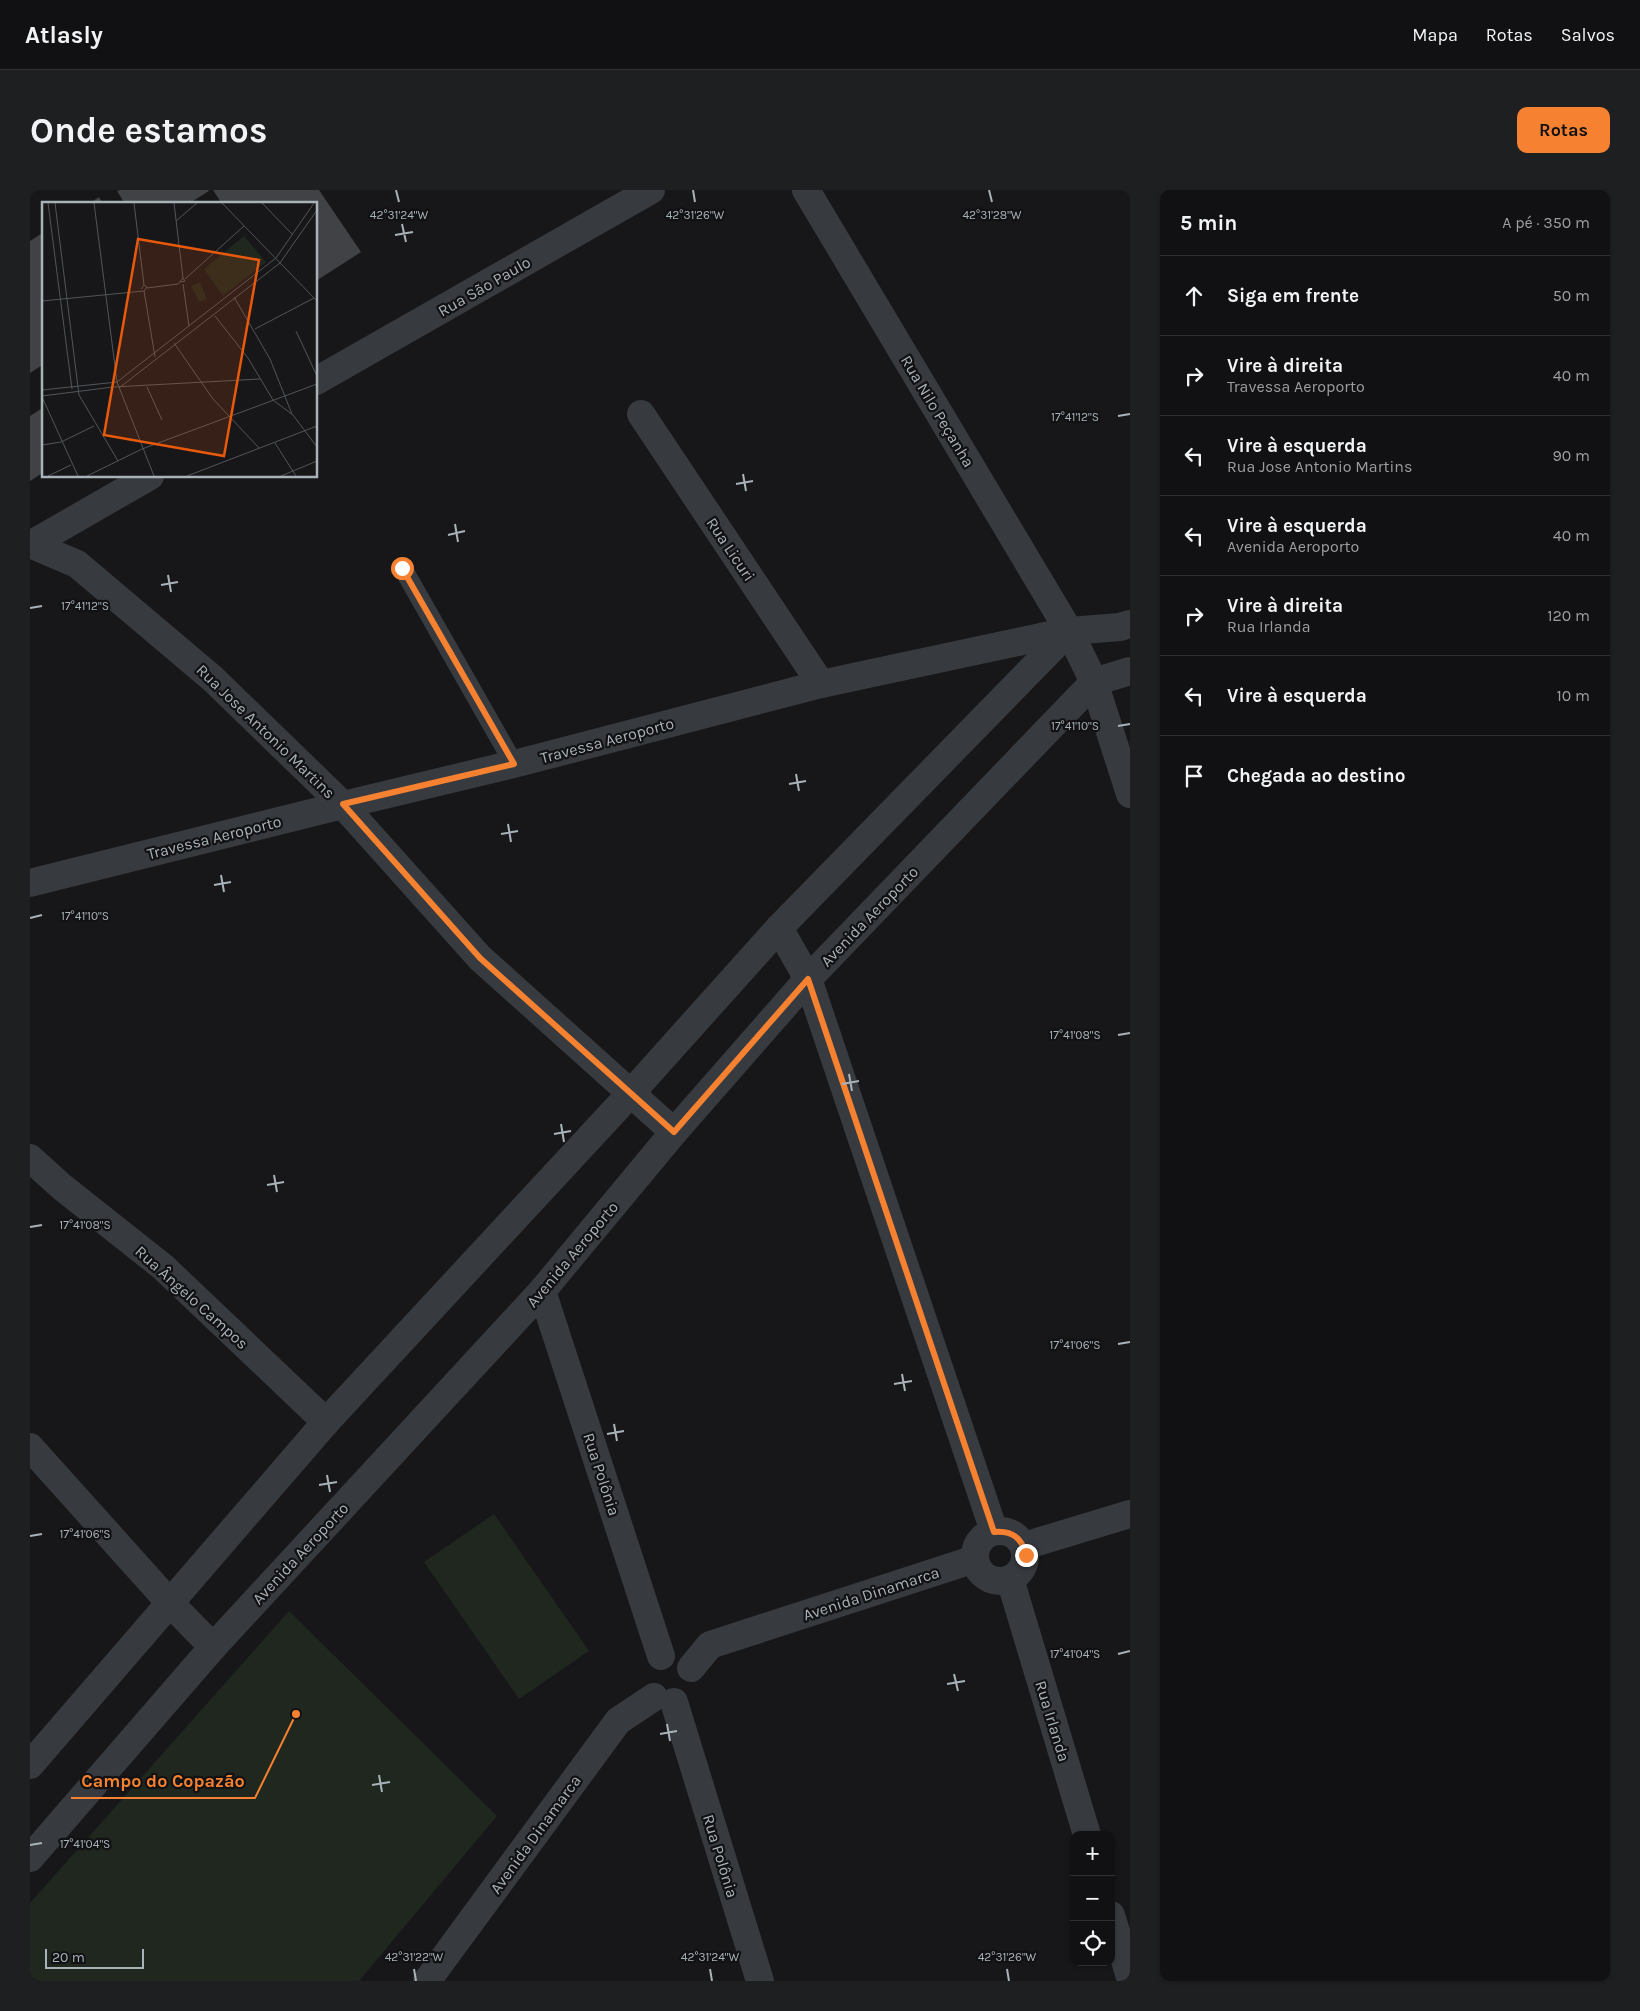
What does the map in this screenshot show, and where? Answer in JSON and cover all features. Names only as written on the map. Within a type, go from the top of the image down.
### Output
[{"type":"street","name":"Rua São Paulo","points":[[318,380],[651,190]]},
{"type":"street","name":"Rua Nilo Peçanha","points":[[806,190],[1069,631],[1094,682],[1130,794]]},
{"type":"street","name":"Rua Licuri","points":[[641,414],[821,684]]},
{"type":"street","points":[[30,544],[146,478]]},
{"type":"street","name":"Rua Jose Antonio Martins","points":[[30,544],[77,564],[213,679],[343,804],[480,958],[674,1132]]},
{"type":"street","points":[[30,1765],[326,1422],[631,1093],[779,928],[1069,631],[1120,627],[1130,624]]},
{"type":"street","name":"Travessa Aeroporto","points":[[30,883],[343,804],[514,764],[821,684],[1069,631]]},
{"type":"street","name":"Avenida Aeroporto","points":[[30,1858],[213,1647],[542,1291],[674,1132],[808,979],[1094,682],[1130,671]]},
{"type":"street","points":[[779,928],[808,979],[994,1532]]},
{"type":"street","name":"Rua Ângelo Campos","points":[[30,1158],[62,1187],[163,1267],[326,1422]]},
{"type":"street","name":"Rua Polônia","points":[[542,1291],[661,1656]]},
{"type":"street","points":[[30,1447],[170,1603],[213,1647]]},
{"type":"street","points":[[1024,1546],[1130,1514]]},
{"type":"street","points":[[1003,1530],[1019,1538],[1024,1546],[1026,1555],[1024,1566],[1018,1574],[1010,1579],[999,1581],[987,1578],[979,1570],[976,1550],[979,1542],[986,1535],[1003,1530]]},
{"type":"street","name":"Avenida Dinamarca","points":[[691,1668],[710,1645],[976,1559]]},
{"type":"street","name":"Rua Irlanda","points":[[1010,1579],[1086,1831]]},
{"type":"street","points":[[673,1655],[685,1660],[691,1668],[693,1682],[688,1694],[664,1700],[647,1687],[646,1675],[651,1663],[661,1656],[673,1655]]},
{"type":"street","name":"Rua Polônia","points":[[664,1700],[760,1981]]},
{"type":"street","name":"Avenida Dinamarca","points":[[427,1981],[618,1721],[664,1700]]},
{"type":"street","points":[[1113,1921],[1130,1977]]},
{"type":"lane","points":[[402,568],[514,764]]},
{"type":"shaded area","points":[[494,1514],[589,1651],[519,1699],[424,1562]]},
{"type":"shaded area","points":[[289,1611],[497,1816],[359,1981],[30,1981],[30,1903]]},
{"type":"building","points":[[213,190],[319,190],[361,252],[318,280],[318,202],[221,202]]},
{"type":"building","points":[[117,191],[209,191],[191,202],[124,202]]},
{"type":"building","points":[[99,197],[102,202],[92,202]]},
{"type":"building","points":[[42,233],[42,365],[30,373],[30,241]]},
{"type":"building","points":[[42,408],[42,473],[30,481],[30,416]]},
{"type":"place","name":"Campo do Copazão","points":[[296,1714]]},
{"type":"route","points":[[402,568],[514,764],[343,804],[480,958],[674,1132],[808,979],[994,1532],[1003,1530],[1019,1538],[1024,1546],[1026,1555]]}]
